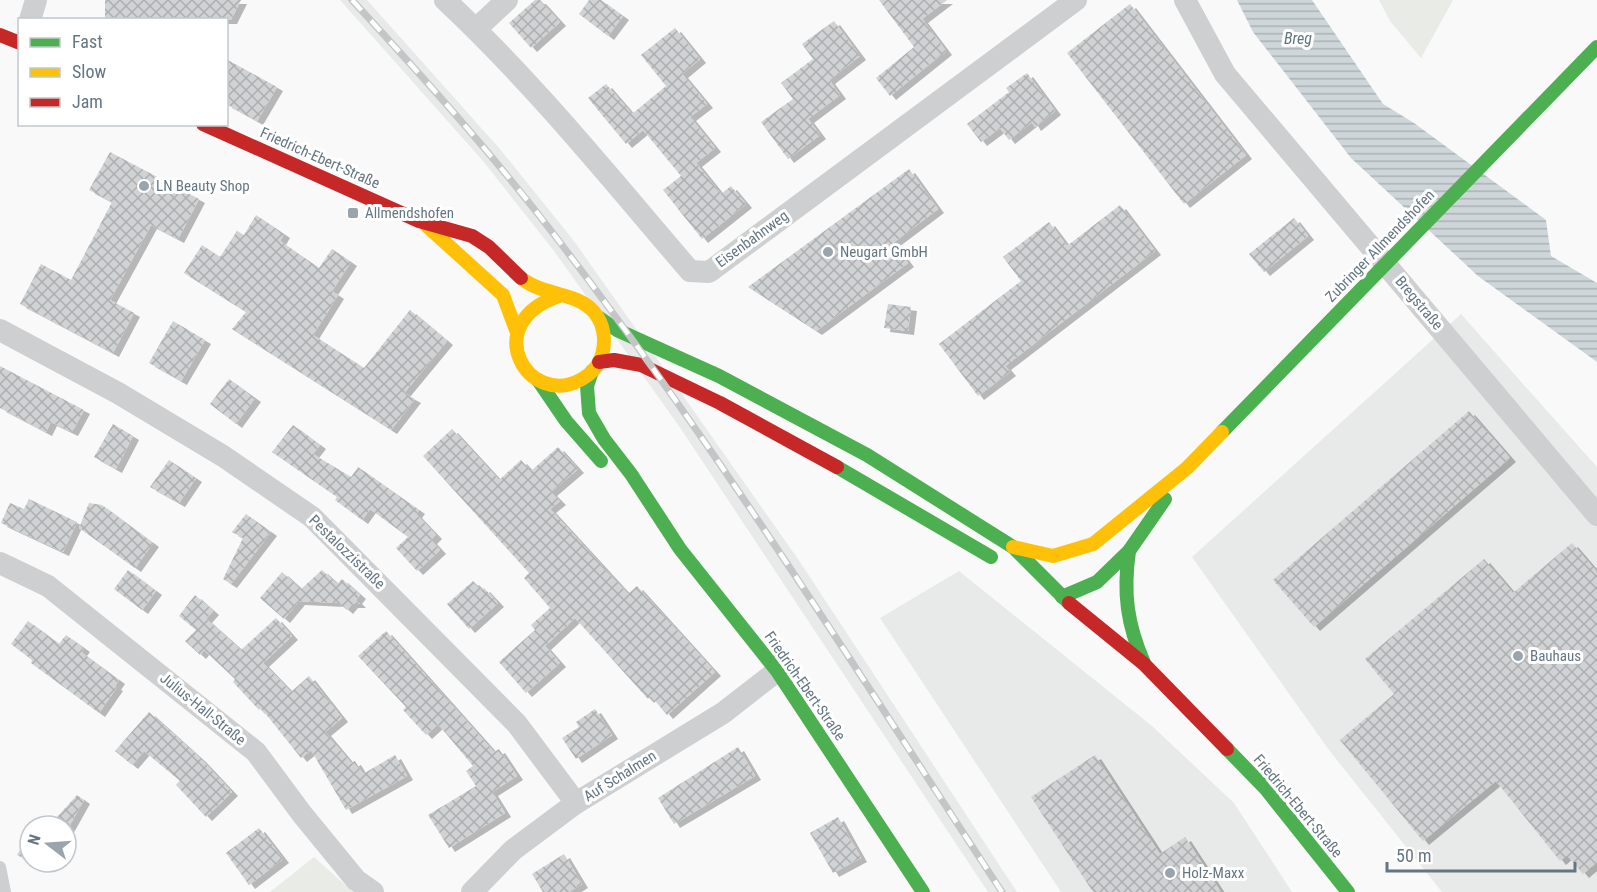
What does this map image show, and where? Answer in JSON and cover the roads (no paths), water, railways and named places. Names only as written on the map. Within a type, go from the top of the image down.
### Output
[{"type":"main road","points":[[0,35],[18,42]]},
{"type":"main road","name":"Zubringer Allmendshofen","points":[[1187,468],[1597,46]]},
{"type":"main road","name":"Friedrich-Ebert-Straße","points":[[207,126],[423,222],[472,236],[535,288],[553,297],[581,301],[598,317],[604,339],[596,367],[587,386],[589,413],[680,549],[777,671],[923,892]]},
{"type":"main road","name":"Friedrich-Ebert-Straße","points":[[423,222],[503,295],[510,308],[516,330],[515,342],[522,364],[538,380],[566,421],[618,481],[651,505]]},
{"type":"main road","points":[[516,330],[528,310],[553,297]]},
{"type":"main road","points":[[598,317],[617,330],[690,362],[867,454],[1013,547],[1062,597]]},
{"type":"main road","points":[[538,380],[561,385],[572,384],[596,367],[614,360],[641,364],[888,495],[1003,565]]},
{"type":"main road","points":[[1013,547],[1053,556],[1093,544],[1187,468]]},
{"type":"main road","points":[[1062,597],[1097,582],[1129,551],[1187,468]]},
{"type":"main road","points":[[1129,551],[1124,585],[1124,609],[1144,664]]},
{"type":"main road","points":[[1023,577],[1062,597]]},
{"type":"main road","name":"Friedrich-Ebert-Straße","points":[[1062,597],[1144,664],[1265,788],[1348,892]]},
{"type":"street","points":[[31,18],[36,0]]},
{"type":"street","name":"Eisenbahnweg","points":[[445,0],[476,29],[690,271],[708,272],[1076,0]]},
{"type":"street","points":[[476,29],[507,0]]},
{"type":"street","name":"Bregstraße","points":[[1185,0],[1225,74],[1597,515]]},
{"type":"street","name":"Pestalozzistraße","points":[[0,330],[118,393],[223,456],[312,517],[518,724],[576,803]]},
{"type":"street","name":"Julius-Hall-Straße","points":[[0,563],[48,586],[256,752],[356,880],[373,892]]},
{"type":"street","name":"Auf Schalmen","points":[[472,892],[513,850],[576,803],[723,713],[777,671]]},
{"type":"lane","points":[[0,867],[6,892]]},
{"type":"water","name":"Breg","points":[[1237,0],[1312,0],[1383,104],[1414,123],[1546,220],[1551,256],[1597,283],[1597,362],[1478,276],[1351,158],[1253,32]]},
{"type":"railway","points":[[352,0],[512,182],[620,323],[788,564],[1002,892]]},
{"type":"place","name":"LN Beauty Shop","points":[[144,186]]},
{"type":"place","name":"Allmendshofen","points":[[353,213]]},
{"type":"place","name":"Neugart GmbH","points":[[828,252]]},
{"type":"place","name":"Bauhaus","points":[[1518,656]]},
{"type":"place","name":"Holz-Maxx","points":[[1170,873]]}]
